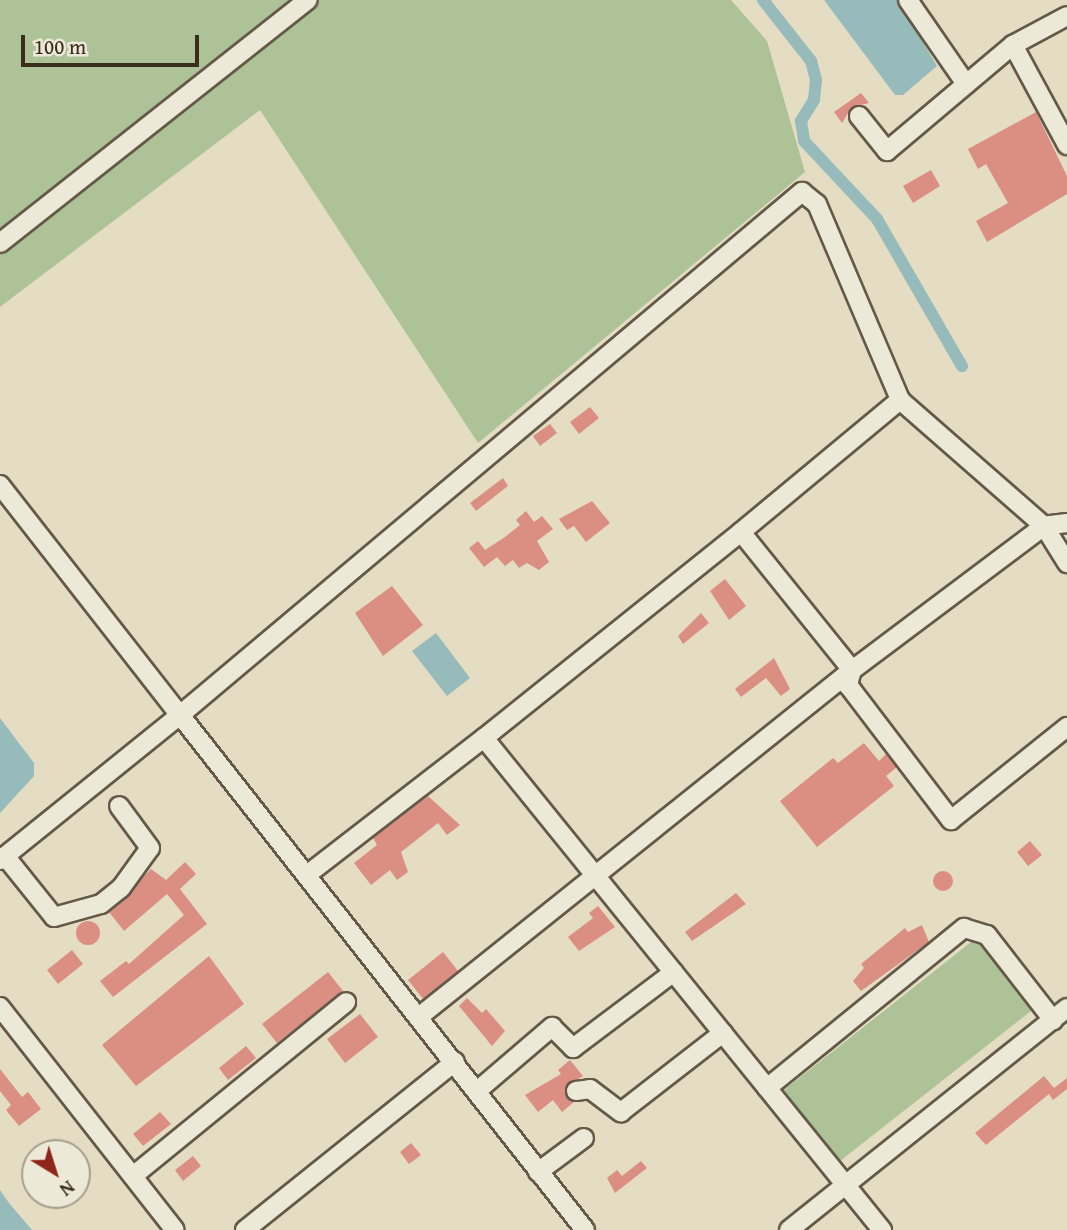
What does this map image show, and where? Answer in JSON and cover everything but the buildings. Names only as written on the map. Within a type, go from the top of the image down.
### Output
[{"type":"street","points":[[0,243],[308,0]]},
{"type":"street","points":[[908,0],[966,84]]},
{"type":"street","points":[[859,116],[887,151],[1013,44],[1067,16]]},
{"type":"street","points":[[1013,44],[1067,145]]},
{"type":"street","points":[[119,806],[150,848],[121,888],[101,904],[54,917],[3,858],[180,715],[802,192],[817,204],[900,400],[1044,526],[1067,563]]},
{"type":"street","points":[[308,874],[741,533],[900,400]]},
{"type":"street","points":[[0,485],[420,1016],[585,1230]]},
{"type":"street","points":[[420,1016],[852,670],[1044,526],[1067,523]]},
{"type":"street","points":[[741,533],[852,670]]},
{"type":"street","points":[[852,670],[848,685],[951,820],[1067,727]]},
{"type":"street","points":[[484,738],[882,1230]]},
{"type":"street","points":[[767,1088],[964,928],[987,935],[1060,1014],[789,1230]]},
{"type":"street","points":[[477,1091],[552,1027],[573,1048],[674,972]]},
{"type":"street","points":[[133,1177],[346,1002]]},
{"type":"street","points":[[0,1007],[175,1230]]},
{"type":"street","points":[[576,1091],[590,1089],[621,1112],[723,1033]]},
{"type":"street","points":[[245,1230],[455,1062]]},
{"type":"street","points":[[538,1172],[583,1138]]},
{"type":"green space","points":[[0,0],[731,0],[767,41],[805,172],[478,443],[260,110],[0,307]]},
{"type":"green space","points":[[980,935],[1036,1007],[840,1161],[784,1090]]},
{"type":"water","points":[[824,0],[898,0],[937,66],[903,95],[895,95]]},
{"type":"water","points":[[436,633],[470,678],[447,696],[412,651]]},
{"type":"water","points":[[0,718],[34,763],[34,776],[0,813]]},
{"type":"water","points":[[0,1190],[9,1203],[32,1230],[0,1230]]},
{"type":"waterway","points":[[763,0],[811,61],[816,80],[814,100],[801,121],[804,141],[877,219],[962,366]]}]
